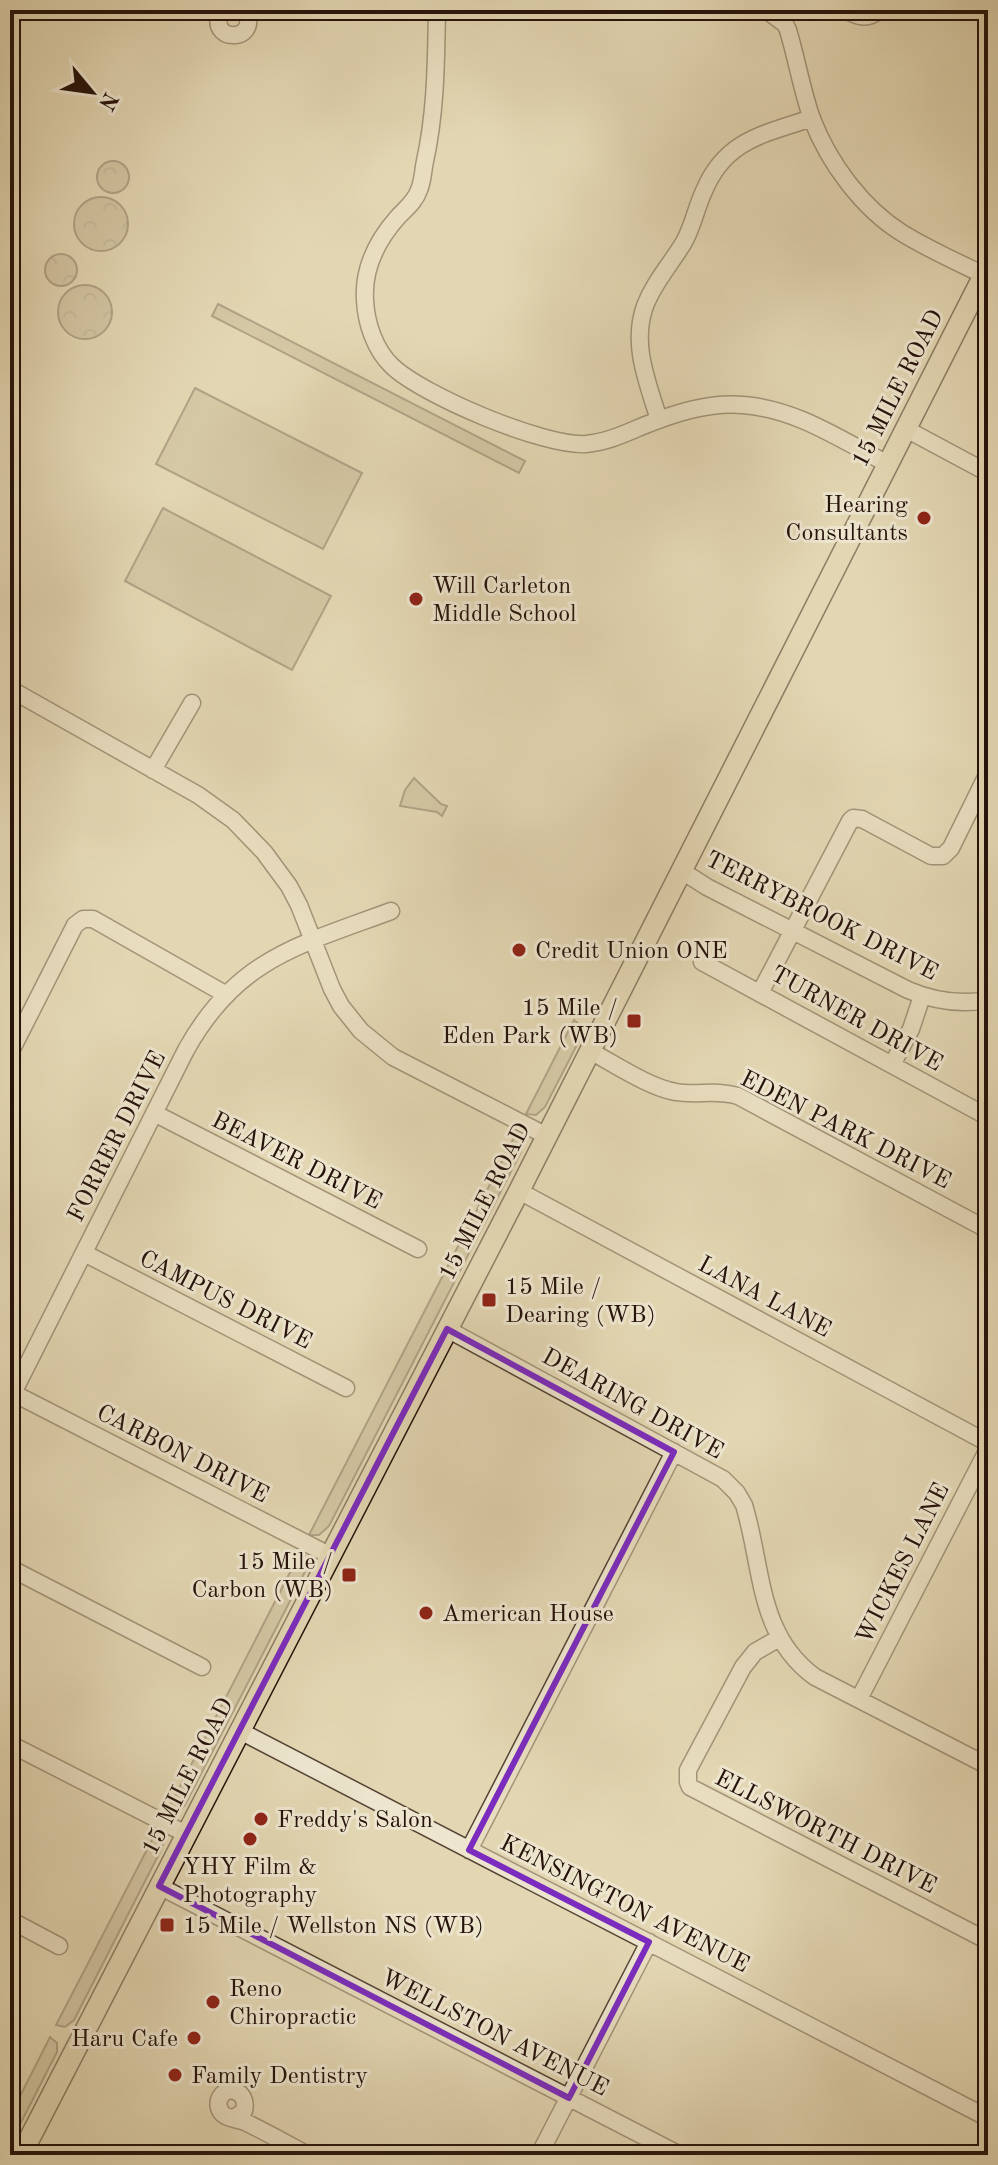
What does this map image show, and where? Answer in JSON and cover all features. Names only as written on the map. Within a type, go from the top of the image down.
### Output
[{"type":"main road","name":"15 MILE ROAD","points":[[21,2155],[519,1191],[986,271]]},
{"type":"street","points":[[218,11],[222,31],[232,36],[239,35],[248,27],[245,10]]},
{"type":"street","points":[[437,10],[434,116],[419,192],[376,246],[366,274],[366,316],[372,336],[390,365],[425,388],[500,424],[566,443],[612,440],[695,409],[742,405],[786,413],[807,421],[888,464]]},
{"type":"street","points":[[766,10],[785,24],[788,30],[812,118],[837,167],[880,215],[904,234],[986,271]]},
{"type":"street","points":[[845,10],[866,18],[879,10]]},
{"type":"street","points":[[659,420],[640,360],[643,314],[652,292],[684,242],[703,192],[724,159],[743,142],[812,118]]},
{"type":"street","points":[[906,429],[988,473]]},
{"type":"street","points":[[12,696],[216,807],[250,836],[289,886],[341,1006],[372,1042],[393,1057],[547,1136]]},
{"type":"street","points":[[153,770],[192,703]]},
{"type":"street","points":[[760,993],[853,818],[862,819],[931,856],[943,856],[951,848],[988,773]]},
{"type":"street","name":"TERRYBROOK DRIVE","points":[[682,871],[707,887],[922,996],[960,1003],[988,1000]]},
{"type":"street","name":"FORRER DRIVE","points":[[11,1396],[196,1032],[225,994],[277,956],[391,911]]},
{"type":"street","points":[[10,1053],[75,925],[83,919],[93,919],[225,994]]},
{"type":"street","name":"TURNER DRIVE","points":[[702,962],[988,1117]]},
{"type":"street","points":[[892,1065],[911,1029],[922,996]]},
{"type":"street","name":"EDEN PARK DRIVE","points":[[590,1051],[665,1089],[681,1093],[717,1091],[738,1096],[988,1230]]},
{"type":"street","name":"BEAVER DRIVE","points":[[154,1113],[418,1249]]},
{"type":"street","name":"LANA LANE","points":[[519,1191],[988,1443]]},
{"type":"street","name":"CAMPUS DRIVE","points":[[84,1253],[346,1388]]},
{"type":"street","name":"DEARING DRIVE","points":[[447,1329],[723,1479],[737,1493],[748,1519],[766,1604],[779,1638],[794,1660],[815,1677],[988,1766]]},
{"type":"street","name":"CARBON DRIVE","points":[[11,1396],[331,1556]]},
{"type":"street","name":"WICKES LANE","points":[[859,1699],[988,1449]]},
{"type":"street","points":[[469,1850],[674,1452]]},
{"type":"street","points":[[10,1568],[202,1667]]},
{"type":"street","name":"ELLSWORTH DRIVE","points":[[779,1638],[755,1652],[743,1667],[688,1770],[688,1782],[694,1791],[988,1941]]},
{"type":"street","name":"KENSINGTON AVENUE","points":[[240,1731],[988,2118]]},
{"type":"street","points":[[10,1744],[186,1834]]},
{"type":"street","name":"WELLSTON AVENUE","points":[[159,1886],[680,2155]]},
{"type":"street","points":[[10,1920],[59,1946]]},
{"type":"street","points":[[539,2155],[649,1942]]},
{"type":"street","points":[[240,2112],[251,2126],[308,2155]]},
{"type":"highlighted area","points":[[447,1329],[674,1452],[469,1850],[649,1942],[569,2098],[159,1886]]},
{"type":"green space","points":[[113,161],[125,165],[129,177],[125,189],[113,193],[101,189],[97,177],[101,165]]},
{"type":"green space","points":[[101,197],[120,205],[128,224],[120,243],[101,251],[82,243],[74,224],[82,205]]},
{"type":"green space","points":[[61,254],[73,258],[77,270],[73,282],[61,286],[49,282],[45,270],[49,258]]},
{"type":"green space","points":[[85,285],[104,293],[112,312],[104,331],[85,339],[66,331],[58,312],[66,293]]},
{"type":"green space","points":[[218,304],[525,461],[519,473],[212,316]]},
{"type":"green space","points":[[195,388],[362,473],[323,549],[156,464]]},
{"type":"green space","points":[[163,508],[331,596],[292,670],[125,581]]},
{"type":"green space","points":[[414,778],[447,806],[442,816],[437,812],[400,806],[405,790]]},
{"type":"green space","points":[[574,1020],[582,1027],[581,1037],[545,1107],[536,1115],[526,1114]]},
{"type":"green space","points":[[517,1132],[523,1140],[521,1152],[329,1526],[319,1535],[309,1535]]},
{"type":"green space","points":[[301,1551],[307,1559],[306,1570],[185,1805],[178,1813],[169,1808]]},
{"type":"green space","points":[[154,1836],[164,1841],[161,1850],[74,2020],[65,2027],[56,2025]]},
{"type":"green space","points":[[50,2037],[57,2043],[57,2052],[10,2144],[10,2116]]},
{"type":"place","name":"Hearing Consultants","points":[[924,518]]},
{"type":"place","name":"Will Carleton Middle School","points":[[416,599]]},
{"type":"place","name":"Credit Union ONE","points":[[519,950]]},
{"type":"place","name":"15 Mile / Eden Park (WB)","points":[[634,1021]]},
{"type":"place","name":"15 Mile / Dearing (WB)","points":[[489,1300]]},
{"type":"place","name":"15 Mile / Carbon (WB)","points":[[349,1575]]},
{"type":"place","name":"American House","points":[[426,1613]]},
{"type":"place","name":"Freddy's Salon","points":[[261,1819]]},
{"type":"place","name":"YHY Film & Photography","points":[[250,1839]]},
{"type":"place","name":"15 Mile / Wellston NS (WB)","points":[[167,1925]]},
{"type":"place","name":"Reno Chiropractic","points":[[213,2002]]},
{"type":"place","name":"Haru Cafe","points":[[194,2038]]},
{"type":"place","name":"Family Dentistry","points":[[175,2075]]}]
